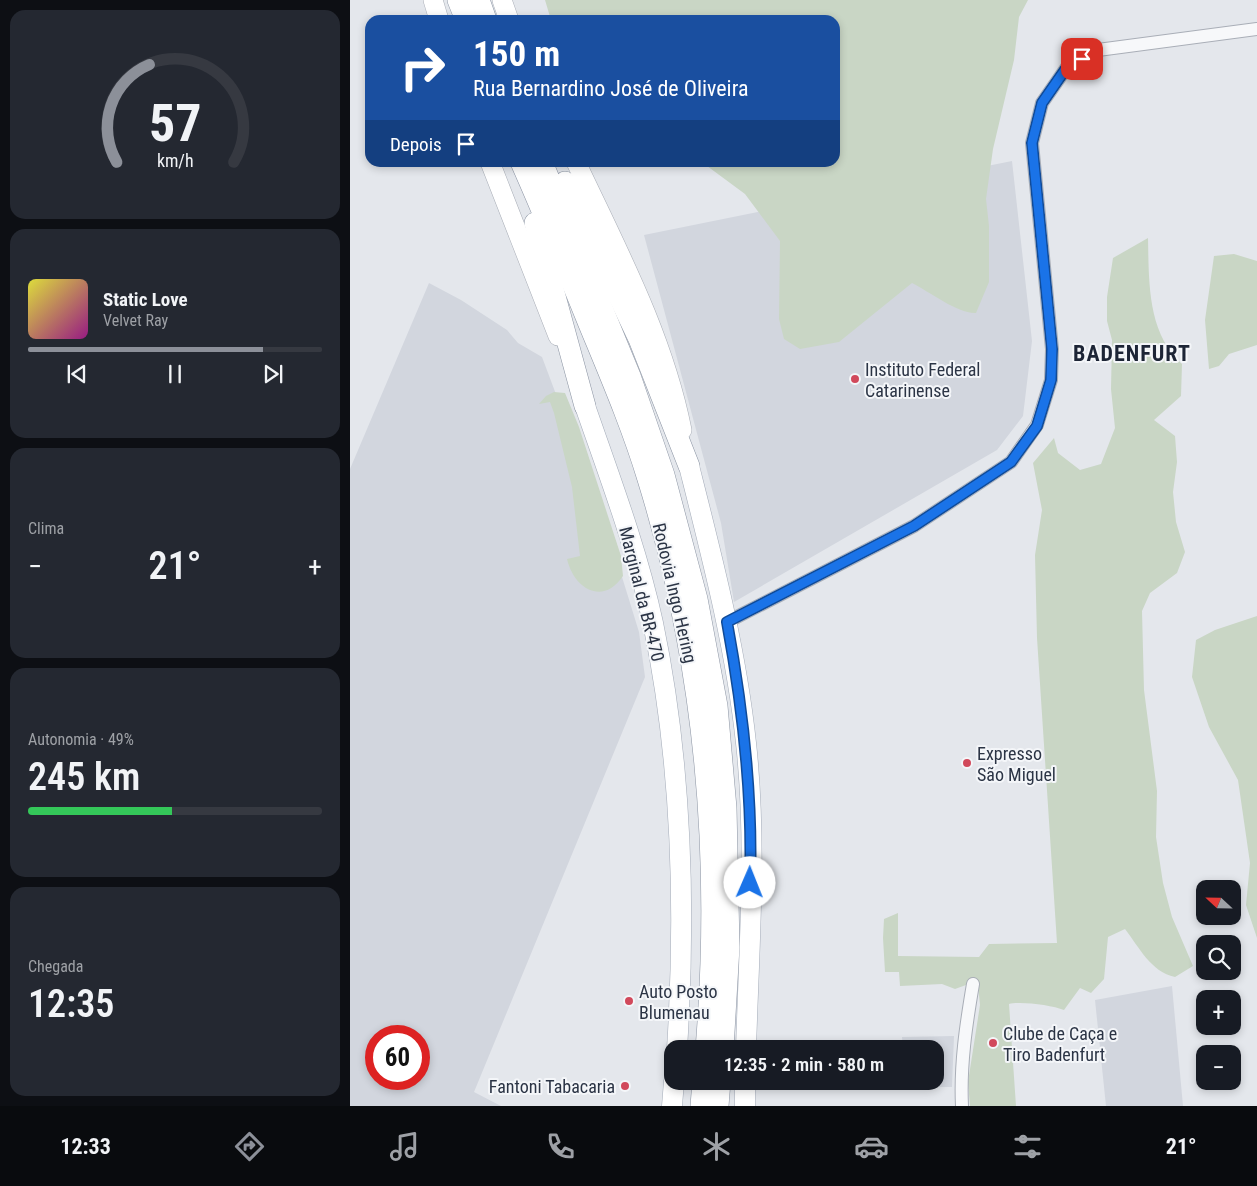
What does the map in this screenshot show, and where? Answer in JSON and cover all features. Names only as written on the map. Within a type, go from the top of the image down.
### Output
[{"type":"highway","points":[[458,0],[464,15]]},
{"type":"highway","points":[[479,0],[484,15]]},
{"type":"highway","points":[[518,167],[585,406]]},
{"type":"highway","name":"Rodovia Ingo Hering","points":[[523,167],[620,400],[648,479],[680,602],[699,707],[709,811],[712,948],[707,1040]]},
{"type":"highway","name":"Rodovia Ingo Hering","points":[[544,167],[630,376],[664,475],[696,599],[717,706],[726,808],[729,947],[723,1040]]},
{"type":"highway","points":[[558,167],[639,339],[689,466]]},
{"type":"highway","points":[[701,1106],[702,1090]]},
{"type":"highway","points":[[718,1106],[719,1090]]},
{"type":"main road","points":[[433,0],[438,15]]},
{"type":"main road","points":[[502,0],[507,15]]},
{"type":"main road","name":"Marginal da BR-470","points":[[492,167],[585,406],[625,523],[643,585],[667,701],[678,825],[682,900],[681,990],[678,1040]]},
{"type":"main road","points":[[578,167],[652,328],[673,387],[689,466],[727,622],[739,690],[750,796],[751,865],[746,1040]]},
{"type":"main road","points":[[672,1106],[673,1090]]},
{"type":"main road","points":[[745,1090],[745,1106]]},
{"type":"street","points":[[727,622],[914,526],[1011,462],[1037,426],[1051,380],[1052,349],[1032,143],[1042,103],[1067,67],[1098,50],[1257,29]]},
{"type":"street","points":[[962,1106],[961,1082],[965,1035],[973,984]]},
{"type":"shaded area","name":"Instituto Federal Catarinense","points":[[1012,161],[1032,341],[1023,416],[997,450],[734,602],[721,523],[644,235]]},
{"type":"shaded area","points":[[429,283],[461,300],[507,330],[518,343],[542,357],[610,538],[639,632],[645,677],[474,1092],[501,1106],[350,1106],[350,469]]},
{"type":"shaded area","points":[[1172,986],[1183,1106],[1106,1106],[1095,1000]]},
{"type":"shaded area","points":[[954,1036],[952,1087],[944,1087],[944,1040],[902,1040],[902,1037]]},
{"type":"green space","points":[[545,0],[1028,0],[1019,17],[1014,60],[993,149],[986,199],[989,226],[989,282],[976,313],[961,310],[912,283],[839,342],[800,349],[784,339],[779,319],[780,241],[745,194],[708,167],[840,167],[840,15],[550,15]]},
{"type":"green space","points":[[1148,238],[1150,289],[1156,322],[1162,337],[1182,364],[1181,396],[1154,420],[1175,436],[1177,462],[1173,492],[1176,522],[1185,552],[1177,573],[1150,593],[1142,611],[1144,690],[1157,791],[1156,837],[1163,883],[1172,917],[1193,966],[1175,977],[1159,970],[1152,964],[1125,929],[1108,937],[1104,979],[1091,993],[1080,988],[1064,1010],[1036,1004],[1009,1004],[1016,1106],[970,1106],[968,1082],[980,1005],[978,985],[966,985],[955,989],[942,984],[900,986],[899,972],[885,972],[884,919],[898,913],[898,956],[979,957],[989,944],[1057,943],[1037,638],[1035,555],[1042,510],[1033,463],[1054,438],[1058,453],[1080,470],[1101,464],[1115,428],[1111,389],[1112,340],[1107,321],[1107,297],[1113,258]]},
{"type":"green space","points":[[1234,254],[1257,261],[1257,345],[1229,354],[1219,366],[1209,369],[1205,320],[1214,256]]},
{"type":"green space","points":[[554,392],[565,393],[579,427],[621,556],[623,576],[615,585],[607,590],[598,592],[590,590],[583,585],[576,579],[567,559],[580,556],[572,487],[550,402],[539,404],[546,396]]},
{"type":"green space","points":[[1257,616],[1257,938],[1246,905],[1250,863],[1238,780],[1209,727],[1192,677],[1196,640],[1215,630]]},
{"type":"place","name":"Instituto Federal Catarinense","points":[[855,379]]},
{"type":"place","name":"Expresso São Miguel","points":[[967,763]]},
{"type":"place","name":"Auto Posto Blumenau","points":[[629,1001]]},
{"type":"place","name":"Clube de Caça e Tiro Badenfurt","points":[[993,1043]]},
{"type":"place","name":"Fantoni Tabacaria","points":[[625,1086]]},
{"type":"district","name":"BADENFURT","points":[[1132,353]]},
{"type":"route","points":[[750,883],[750,796],[746,744],[738,681],[727,622],[830,571],[914,526],[1011,462],[1037,426],[1051,380],[1052,349],[1032,143],[1042,103],[1067,67],[1082,59]]}]
